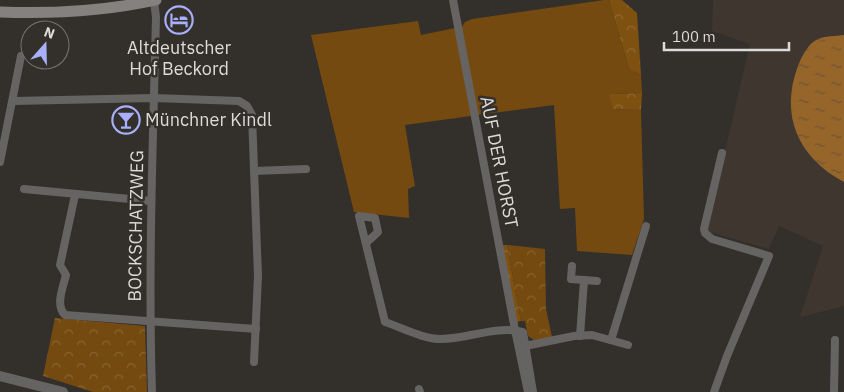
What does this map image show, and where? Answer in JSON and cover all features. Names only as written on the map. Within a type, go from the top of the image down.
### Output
[{"type":"main road","points":[[0,12],[66,12],[155,0]]},
{"type":"street","name":"BOCKSCHATZWEG","points":[[152,392],[150,322],[155,0]]},
{"type":"street","name":"AUF DER HORST","points":[[453,0],[514,330],[528,392]]},
{"type":"street","points":[[0,162],[20,62]]},
{"type":"street","points":[[13,101],[154,98],[239,101],[251,110],[258,276],[254,362]]},
{"type":"street","points":[[714,392],[769,256],[712,239],[705,234],[704,229],[722,153]]},
{"type":"street","points":[[254,171],[306,169]]},
{"type":"street","points":[[24,189],[151,201]]},
{"type":"street","points":[[75,195],[60,265],[66,275],[59,303],[65,315],[256,329]]},
{"type":"street","points":[[611,340],[646,226]]},
{"type":"street","points":[[366,243],[386,322],[439,339],[458,338],[508,329],[514,330]]},
{"type":"street","points":[[572,266],[572,279],[598,281]]},
{"type":"street","points":[[580,336],[584,280]]},
{"type":"street","name":"AUF DER HORST","points":[[514,330],[523,332],[533,392]]},
{"type":"street","points":[[525,346],[592,335],[628,345]]},
{"type":"street","points":[[834,392],[835,340]]},
{"type":"street","points":[[0,376],[63,392]]},
{"type":"shaded area","points":[[713,0],[844,0],[844,306],[800,317],[823,246],[779,226],[769,249],[710,232],[707,228],[750,44],[712,31]]},
{"type":"green space","points":[[609,0],[629,69],[641,75],[642,93],[611,94],[612,109],[641,110],[644,219],[632,255],[577,251],[575,208],[560,209],[554,105],[478,115],[461,28],[465,22],[472,19]]},
{"type":"green space","points":[[609,0],[622,0],[637,13],[641,75],[629,69]]},
{"type":"green space","points":[[418,21],[421,35],[455,28],[471,116],[405,125],[415,186],[408,189],[409,218],[354,212],[311,35]]},
{"type":"green space","points":[[642,93],[641,110],[612,109],[610,94]]},
{"type":"green space","points":[[501,245],[507,245],[521,321],[516,322]]},
{"type":"green space","points":[[507,245],[545,249],[546,309],[552,337],[534,340],[528,336],[525,321],[521,321]]},
{"type":"green space","points":[[55,318],[145,326],[147,392],[93,392],[43,376]]},
{"type":"water","points":[[844,35],[844,182],[815,161],[805,148],[797,134],[792,118],[791,102],[798,66],[808,47],[814,41],[821,38]]},
{"type":"place","name":"Altdeutscher Hof Beckord","points":[[179,20]]},
{"type":"place","name":"Münchner Kindl","points":[[126,120]]}]
